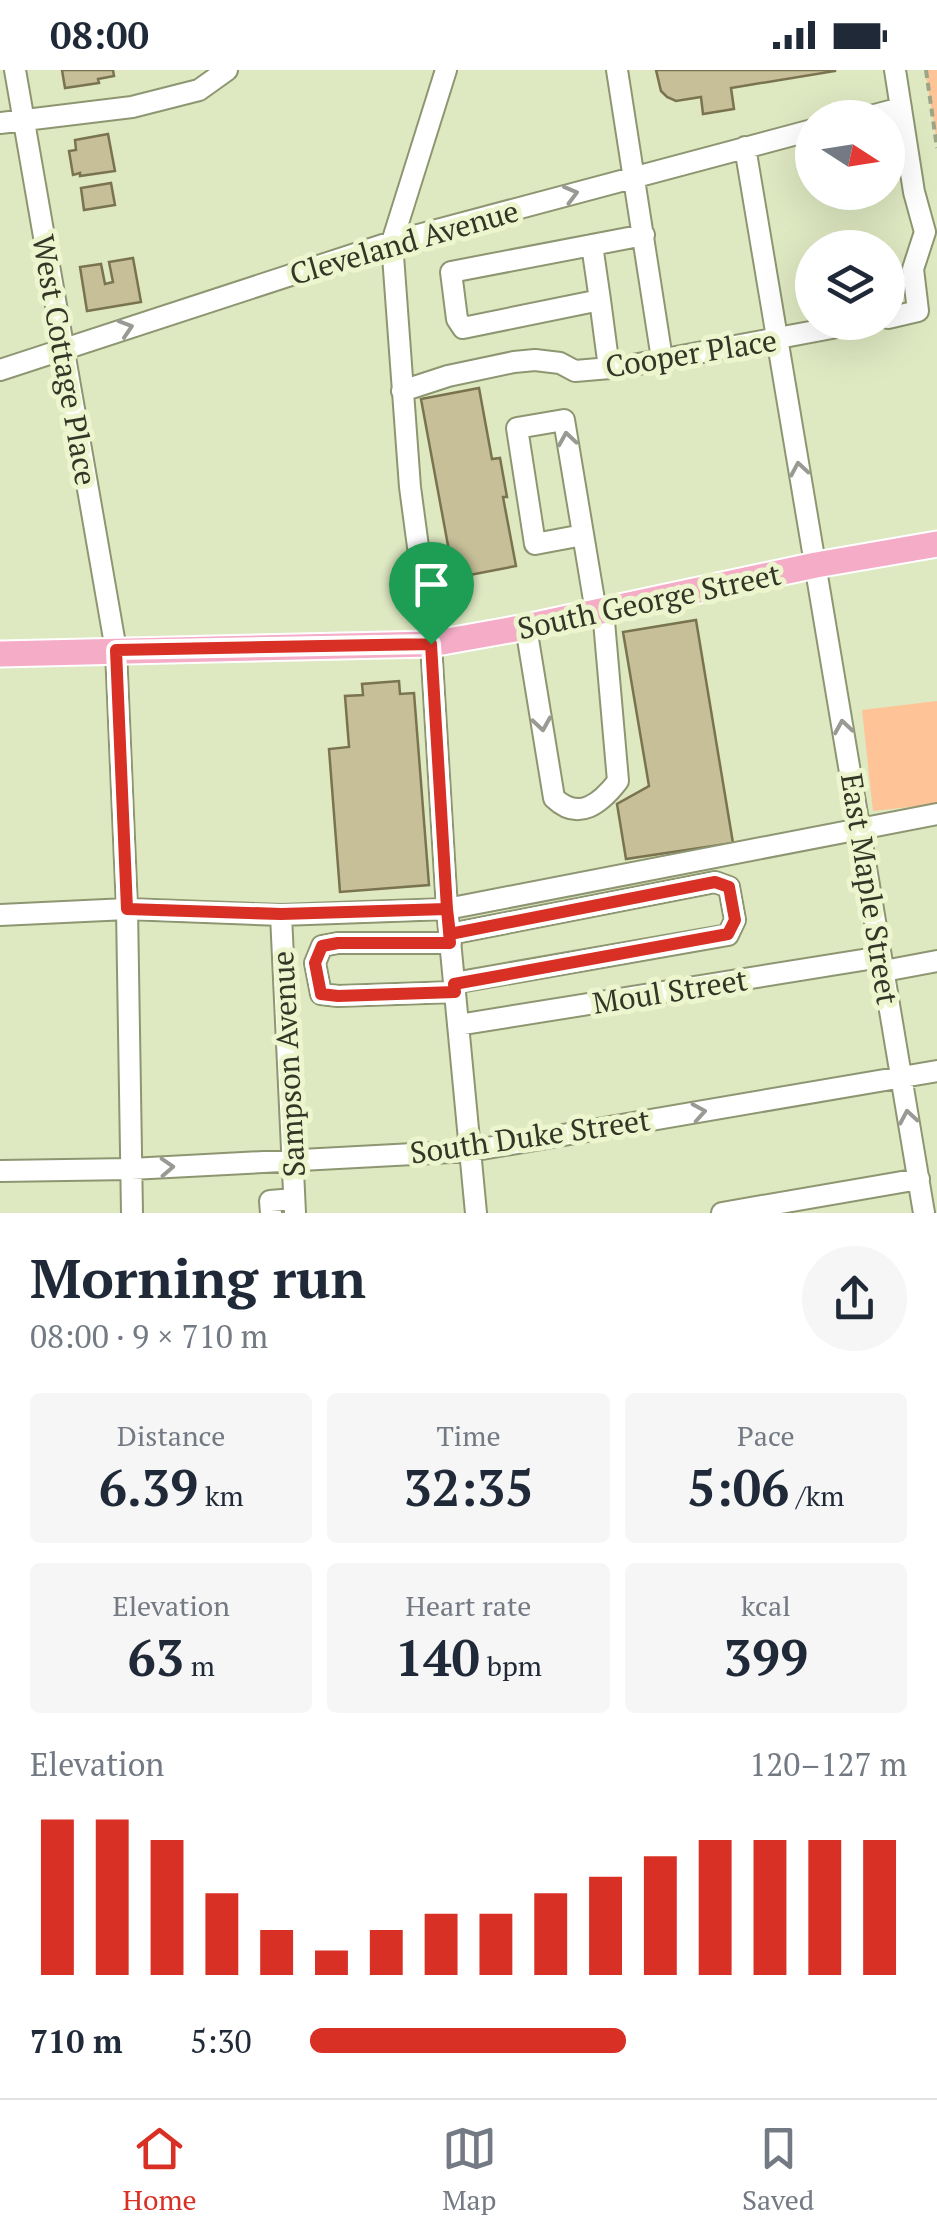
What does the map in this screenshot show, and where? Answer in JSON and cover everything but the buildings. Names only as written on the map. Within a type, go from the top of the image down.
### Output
[{"type":"main road","name":"South George Street","points":[[0,654],[431,644],[937,544]]},
{"type":"street","name":"West Cottage Place","points":[[15,70],[116,650],[127,909],[132,1213]]},
{"type":"street","points":[[0,123],[132,107],[226,70]]},
{"type":"street","points":[[446,70],[392,242],[410,486],[431,644],[447,909],[476,1213]]},
{"type":"street","points":[[618,70],[662,360]]},
{"type":"street","points":[[895,70],[900,100]]},
{"type":"street","name":"Cleveland Avenue","points":[[0,370],[392,242],[795,134]]},
{"type":"street","points":[[905,134],[914,192],[931,234],[913,269],[918,311],[905,314]]},
{"type":"street","name":"East Maple Street","points":[[745,147],[924,1213]]},
{"type":"street","points":[[600,300],[463,328],[456,319],[451,272],[644,236]]},
{"type":"street","points":[[592,246],[610,368]]},
{"type":"street","name":"Cooper Place","points":[[402,390],[514,362],[535,360],[574,371],[610,368],[795,336]]},
{"type":"street","points":[[526,628],[554,798],[564,808],[581,810],[603,800],[618,781],[600,611],[564,420],[517,428],[535,544],[583,535]]},
{"type":"street","points":[[0,915],[127,909],[281,914],[447,909],[937,814]]},
{"type":"street","points":[[715,882],[729,887],[735,920],[728,934],[455,988],[321,994],[315,963],[322,946],[450,939],[715,882]]},
{"type":"street","name":"Sampson Avenue","points":[[281,914],[295,1206]]},
{"type":"street","name":"Moul Street","points":[[458,1026],[882,964],[937,961]]},
{"type":"street","name":"South Duke Street","points":[[0,1171],[131,1169],[470,1151],[937,1071]]},
{"type":"street","points":[[722,1213],[806,1206],[919,1179]]},
{"type":"street","points":[[270,1213],[270,1201],[295,1206]]},
{"type":"path","points":[[926,70],[935,108],[937,148]]},
{"type":"shaded area","points":[[925,70],[937,70],[937,143]]},
{"type":"shaded area","points":[[937,701],[937,804],[873,811],[862,710]]},
{"type":"route","points":[[431,644],[116,650],[127,909],[281,914],[447,909],[450,934],[715,882],[729,887],[735,920],[728,934],[454,984],[455,992],[321,994],[315,963],[322,946],[450,943],[447,909],[431,644]]}]
